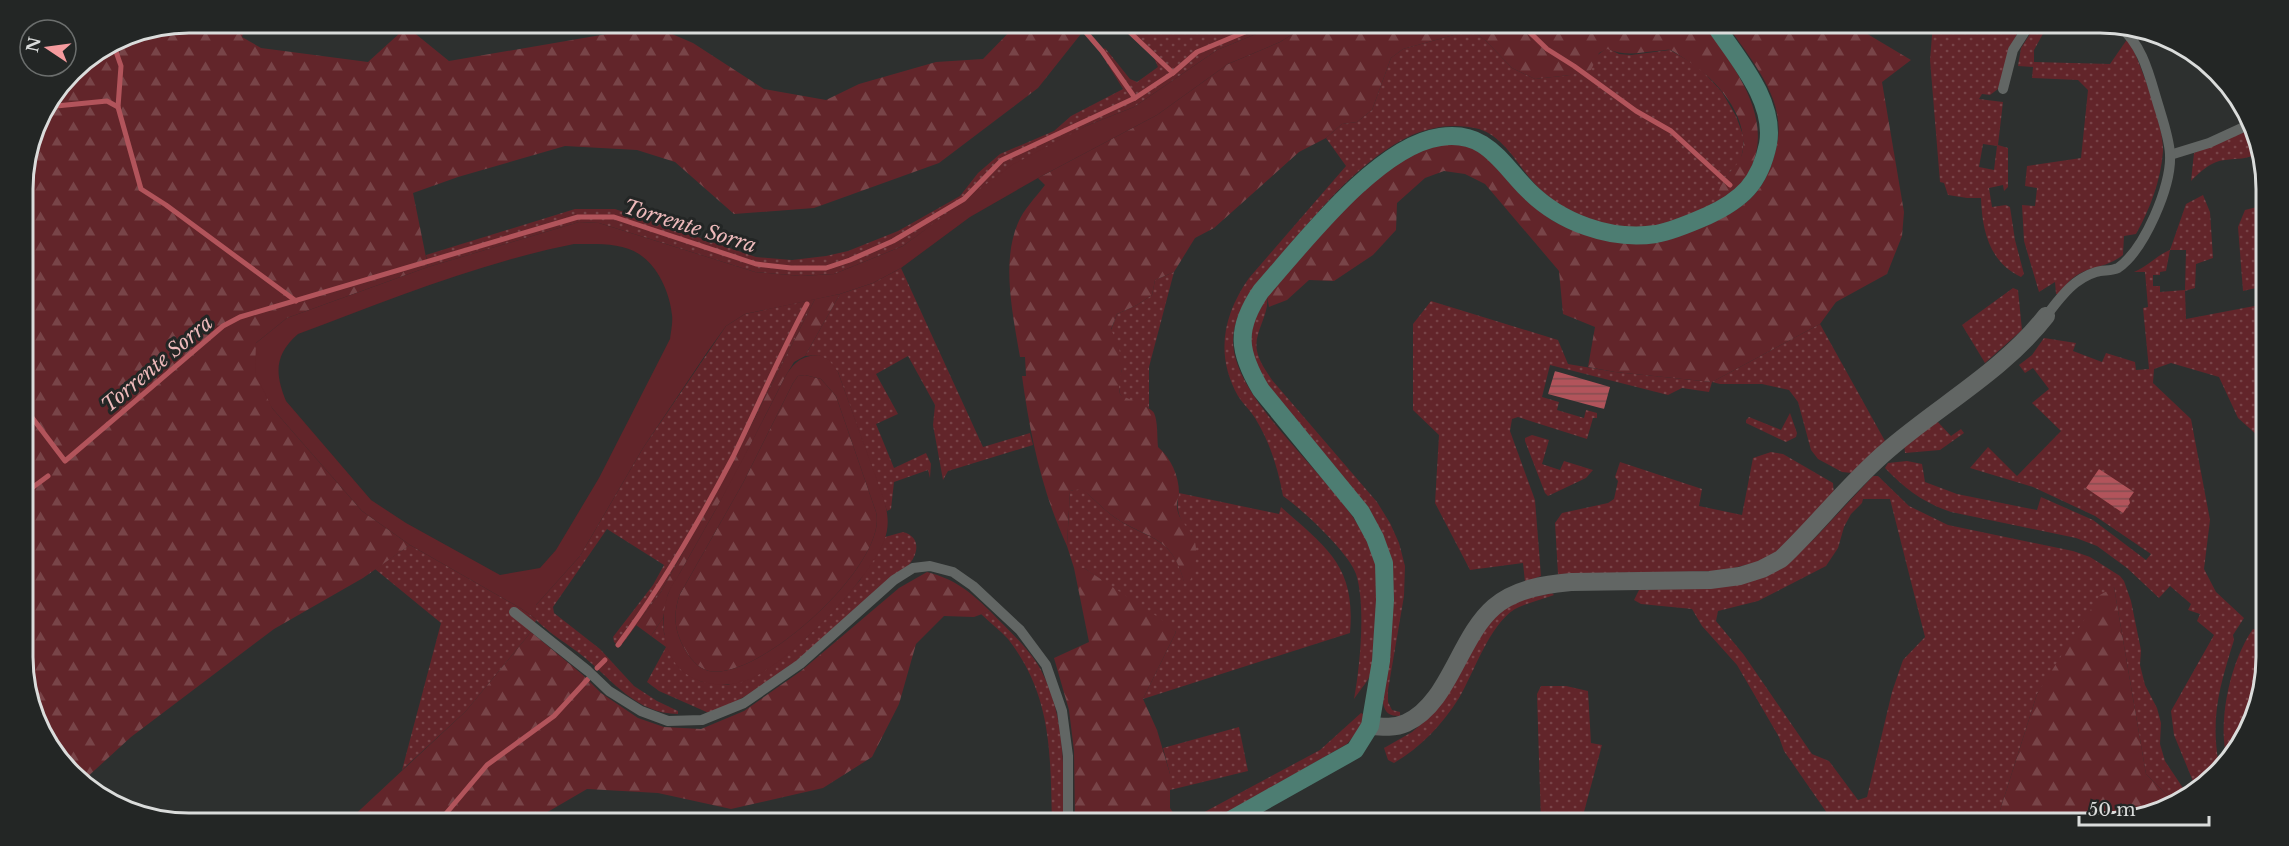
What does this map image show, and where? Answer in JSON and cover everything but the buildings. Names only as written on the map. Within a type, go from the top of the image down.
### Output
[{"type":"street","points":[[1243,813],[1355,750],[1370,726],[1380,661],[1385,600],[1384,563],[1375,538],[1360,512],[1262,390],[1250,370],[1243,352],[1242,332],[1250,307],[1261,291],[1356,186],[1395,157],[1419,143],[1440,137],[1460,136],[1478,141],[1495,152],[1527,190],[1543,204],[1562,216],[1587,227],[1635,236],[1657,234],[1679,228],[1723,208],[1742,196],[1755,179],[1765,159],[1769,137],[1761,99],[1720,33]]},
{"type":"street","points":[[1370,726],[1388,728],[1406,723],[1420,714],[1434,699],[1470,639],[1492,608],[1503,600],[1526,590],[1550,583],[1710,580],[1740,576],[1762,569],[1781,559],[1887,450],[2004,360],[2027,339],[2046,316]]},
{"type":"lane","points":[[2003,89],[2013,50],[2024,33]]},
{"type":"lane","points":[[2046,316],[2065,292],[2082,278],[2097,272],[2117,269],[2127,259],[2155,218],[2163,197],[2170,155],[2149,74],[2131,36]]},
{"type":"lane","points":[[2170,155],[2210,143],[2243,127]]},
{"type":"lane","points":[[514,612],[588,671],[609,691],[641,711],[668,721],[702,720],[744,703],[800,664],[894,580],[913,568],[930,566],[953,572],[973,586],[1020,630],[1046,665],[1062,711],[1068,756],[1068,813]]},
{"type":"green space","points":[[179,33],[243,33],[242,37],[261,48],[368,62],[400,33],[414,33],[449,61],[612,33],[670,33],[693,43],[764,89],[826,100],[859,84],[936,62],[983,59],[1008,33],[1082,33],[1038,88],[939,163],[814,208],[734,214],[675,162],[637,150],[565,146],[458,177],[413,193],[428,267],[287,318],[256,343],[272,408],[362,511],[410,545],[363,578],[274,629],[131,737],[88,776],[59,744],[41,707],[33,667],[33,179],[38,149],[59,102],[79,79],[102,59],[139,41]]},
{"type":"green space","points":[[1130,33],[1259,33],[1217,50],[1134,107],[1086,126],[958,206],[903,246],[834,274],[801,276],[755,272],[599,223],[579,222],[428,267],[426,255],[575,209],[615,209],[756,257],[792,260],[848,251],[898,231],[960,196],[978,173],[1000,154],[1054,131],[1071,116],[1123,89],[1100,52],[1105,48],[1130,79],[1137,82],[1158,67],[1154,58]]},
{"type":"green space","points":[[1259,33],[1294,33],[1280,42],[1228,64],[1157,115],[970,217],[901,268],[873,283],[840,294],[745,314],[726,326],[643,448],[580,556],[536,605],[536,619],[410,545],[362,511],[272,408],[255,373],[256,343],[287,318],[428,267],[579,222],[599,223],[755,272],[801,276],[834,274],[903,246],[1012,165],[1086,126],[1134,107],[1217,50]],"holes":[[[574,244],[608,244],[624,247],[639,254],[657,273],[671,307],[670,339],[599,478],[556,550],[540,568],[500,575],[406,523],[371,500],[286,401],[280,382],[279,365],[284,350],[298,334],[434,283],[503,261]]]},
{"type":"green space","points":[[1294,33],[1461,33],[1403,49],[1391,58],[1372,110],[1357,122],[1342,124],[1326,138],[1299,152],[1214,228],[1195,238],[1174,272],[1155,280],[1152,295],[1117,314],[1111,329],[1121,359],[1120,394],[1154,413],[1158,447],[1170,462],[1178,480],[1178,512],[1196,546],[1195,564],[1190,581],[1184,582],[1172,554],[1164,545],[1121,522],[1081,489],[1070,491],[1067,546],[1044,484],[1029,420],[1022,376],[1026,376],[1025,357],[1020,357],[1010,289],[1010,255],[1013,238],[1023,213],[1045,185],[1038,178],[1157,115],[1228,64],[1280,42]]},
{"type":"green space","points":[[1461,33],[1476,33],[1512,68],[1535,79],[1570,75],[1607,48],[1619,54],[1631,55],[1670,50],[1699,67],[1722,92],[1736,116],[1743,135],[1743,149],[1740,163],[1729,173],[1726,198],[1679,221],[1660,226],[1621,226],[1601,223],[1565,208],[1534,183],[1510,152],[1488,133],[1462,126],[1428,129],[1394,145],[1344,184],[1256,285],[1237,318],[1234,330],[1235,358],[1248,387],[1269,416],[1345,506],[1364,535],[1375,563],[1377,592],[1374,662],[1370,676],[1354,699],[1360,654],[1361,619],[1361,602],[1356,574],[1352,565],[1335,544],[1313,521],[1283,496],[1276,466],[1265,437],[1255,418],[1238,396],[1231,381],[1226,365],[1225,336],[1233,306],[1249,278],[1346,166],[1326,138],[1342,124],[1357,122],[1372,110],[1391,58],[1403,49]]},
{"type":"green space","points":[[1476,33],[1711,33],[1738,74],[1754,111],[1758,130],[1757,150],[1750,170],[1737,189],[1726,198],[1719,192],[1723,180],[1739,161],[1743,149],[1743,135],[1739,121],[1716,84],[1670,50],[1620,53],[1607,49],[1599,53],[1591,70],[1535,79],[1512,68]]},
{"type":"green space","points":[[1733,33],[1866,33],[1911,60],[1882,82],[1904,212],[1902,236],[1887,274],[1836,302],[1820,324],[1712,382],[1588,367],[1595,327],[1563,314],[1559,271],[1485,184],[1465,174],[1444,171],[1425,178],[1397,203],[1396,230],[1373,255],[1334,281],[1309,280],[1287,300],[1269,307],[1267,296],[1347,207],[1396,165],[1420,151],[1442,144],[1461,144],[1477,150],[1492,160],[1543,213],[1557,223],[1574,230],[1601,234],[1677,235],[1722,218],[1754,195],[1768,173],[1777,144],[1779,127],[1776,111],[1764,79]]},
{"type":"green space","points":[[1932,33],[2017,33],[1998,89],[1990,95],[1982,94],[1979,99],[2003,102],[1998,145],[2008,148],[2008,187],[2004,191],[2003,185],[1989,188],[1992,207],[2006,205],[2010,207],[2015,240],[2024,274],[2021,277],[2001,263],[1989,244],[1983,222],[1981,198],[1948,195],[1944,183],[1940,182],[1930,60]],"holes":[[[1983,144],[1997,146],[1994,170],[1979,167]]]},
{"type":"green space","points":[[2031,33],[2043,33],[2034,50],[2034,62],[2110,64],[2128,38],[2139,62],[2160,125],[2163,151],[2160,173],[2146,215],[2136,234],[2124,236],[2123,255],[2114,261],[2082,272],[2059,294],[2056,294],[2055,282],[2039,292],[2024,241],[2022,205],[2035,206],[2037,188],[2025,186],[2027,166],[2081,158],[2088,90],[2078,80],[2032,78],[2033,67],[2018,66],[2021,48]]},
{"type":"green space","points":[[2244,130],[2252,156],[2215,162],[2191,181],[2194,153]]},
{"type":"green space","points":[[2203,195],[2210,212],[2213,258],[2196,264],[2195,288],[2185,291],[2186,319],[2256,306],[2256,434],[2238,418],[2219,377],[2171,363],[2154,369],[2153,383],[2191,419],[2210,520],[2204,569],[2216,592],[2244,618],[2233,635],[2234,640],[2218,701],[2216,716],[2218,759],[2193,782],[2174,735],[2171,711],[2214,635],[2197,621],[2200,614],[2188,610],[2191,604],[2170,586],[2159,598],[2127,568],[2097,546],[2076,538],[1951,512],[1915,494],[1885,468],[1888,463],[1907,461],[1922,464],[1925,482],[1957,494],[2037,510],[2041,497],[2093,520],[2146,560],[2151,554],[2095,516],[2033,487],[1970,468],[1988,447],[2017,476],[2061,431],[2032,403],[2049,389],[2033,368],[2025,373],[2019,365],[2032,355],[2044,338],[2076,343],[2073,351],[2102,362],[2106,353],[2135,362],[2136,370],[2149,369],[2143,308],[2148,307],[2145,272],[2134,272],[2170,250],[2186,204]],"holes":[[[2170,250],[2186,250],[2185,290],[2160,292],[2160,286],[2153,286],[2153,275],[2160,275],[2160,272],[2166,271]]]},
{"type":"green space","points":[[2256,207],[2256,288],[2243,291],[2238,227],[2245,210]]},
{"type":"green space","points":[[901,268],[983,447],[1030,433],[1033,445],[948,471],[943,480],[933,425],[935,405],[908,356],[876,374],[898,414],[876,424],[894,468],[926,453],[931,464],[930,478],[928,470],[894,482],[891,509],[887,511],[838,372],[819,355],[805,356],[840,294],[873,283]]},
{"type":"green space","points":[[1174,272],[1149,367],[1149,408],[1128,401],[1120,394],[1118,381],[1122,370],[1111,330],[1117,314],[1152,295],[1155,280]]},
{"type":"green space","points":[[2013,288],[2018,290],[2022,330],[1985,363],[1962,325]]},
{"type":"green space","points":[[840,294],[805,356],[794,362],[785,377],[733,479],[668,594],[663,618],[651,636],[636,625],[661,592],[735,457],[815,299]]},
{"type":"green space","points":[[1267,296],[1266,310],[1256,344],[1263,366],[1272,380],[1377,502],[1399,543],[1405,566],[1404,596],[1388,702],[1392,710],[1400,712],[1400,716],[1388,713],[1383,703],[1391,562],[1267,386],[1250,351],[1252,325]]},
{"type":"green space","points":[[815,299],[735,457],[661,592],[620,647],[614,642],[613,637],[653,585],[664,565],[607,529],[553,607],[554,613],[600,649],[634,686],[678,711],[678,714],[663,712],[638,702],[536,620],[531,632],[466,711],[402,770],[441,623],[375,569],[410,545],[536,619],[536,605],[580,556],[643,448],[726,326],[745,314]]},
{"type":"green space","points":[[1431,301],[1558,340],[1568,364],[1615,372],[1712,382],[1709,392],[1682,388],[1668,395],[1550,365],[1542,397],[1559,402],[1557,410],[1584,418],[1586,410],[1597,413],[1597,418],[1593,418],[1587,439],[1518,417],[1512,419],[1510,431],[1535,500],[1541,576],[1525,582],[1523,563],[1470,570],[1435,503],[1439,435],[1413,410],[1413,324]]},
{"type":"green space","points":[[1820,324],[1885,441],[1852,473],[1842,472],[1818,459],[1811,450],[1798,402],[1789,390],[1762,384],[1712,382]]},
{"type":"green space","points":[[819,355],[829,360],[838,372],[885,503],[888,524],[884,541],[875,558],[844,600],[782,659],[745,681],[726,685],[697,680],[681,670],[667,648],[663,622],[668,593],[721,500],[785,377],[799,361]],"holes":[[[805,375],[821,379],[836,396],[876,512],[875,534],[863,560],[842,587],[788,639],[758,658],[731,669],[705,670],[691,658],[678,633],[676,608],[680,594],[743,483],[793,383],[798,376]]]},
{"type":"green space","points":[[805,375],[821,379],[836,396],[876,512],[875,534],[863,560],[842,587],[788,639],[758,658],[731,669],[709,671],[694,661],[680,639],[676,627],[676,608],[680,594],[743,483],[793,383],[798,376]]},
{"type":"green space","points":[[1790,413],[1797,433],[1796,437],[1786,442],[1746,423],[1749,417],[1781,430]]},
{"type":"green space","points":[[1936,420],[1951,436],[1961,429],[1964,433],[1940,450],[1905,453],[1904,443]]},
{"type":"green space","points":[[1532,435],[1549,440],[1542,464],[1560,470],[1564,461],[1593,470],[1586,478],[1548,496],[1525,441],[1525,438]]},
{"type":"green space","points":[[1771,452],[1783,454],[1833,483],[1834,495],[1783,548],[1758,562],[1721,571],[1558,574],[1555,523],[1562,513],[1608,503],[1614,499],[1618,481],[1615,477],[1620,462],[1702,489],[1699,506],[1742,515],[1753,458]]},
{"type":"green space","points":[[1873,476],[1878,476],[1909,506],[1948,525],[2073,551],[2090,557],[2124,581],[2131,601],[2141,650],[2140,665],[2145,685],[2157,708],[2161,723],[2160,744],[2165,761],[2183,789],[2169,797],[2146,774],[2114,587],[2037,694],[1999,813],[1827,813],[1784,751],[1779,737],[1737,665],[1702,626],[1692,609],[1641,604],[1634,600],[1639,590],[1716,586],[1785,565],[1814,539]],"holes":[[[1863,499],[1890,499],[1925,637],[1903,660],[1892,692],[1867,797],[1858,800],[1829,761],[1812,754],[1744,655],[1716,621],[1718,611],[1758,601],[1826,566],[1838,548],[1844,527],[1851,514]]]},
{"type":"green space","points":[[1081,488],[1121,522],[1154,538],[1163,545],[1178,565],[1184,581],[1192,535],[1180,516],[1179,493],[1279,514],[1281,507],[1325,547],[1343,574],[1351,610],[1350,633],[1143,699],[1176,632],[1084,568],[1074,568],[1067,546],[1070,491]]},
{"type":"green space","points":[[903,532],[909,534],[916,542],[916,552],[908,566],[790,666],[738,700],[711,714],[659,691],[647,682],[666,647],[651,636],[663,618],[664,634],[700,681],[728,685],[772,665],[807,637],[840,603],[860,580],[885,537]]},
{"type":"green space","points":[[1074,568],[1084,568],[1161,619],[1176,632],[1143,699],[1157,730],[1170,774],[1170,808],[1173,813],[1075,813],[1074,751],[1069,710],[1054,658],[1089,642]]},
{"type":"green space","points":[[927,572],[961,587],[990,611],[974,617],[944,616],[916,644],[899,704],[872,757],[823,788],[731,809],[658,793],[587,789],[546,813],[357,813],[466,711],[531,632],[601,693],[638,718],[664,727],[701,729],[744,711],[801,671],[899,588]]},
{"type":"green space","points":[[2114,587],[2146,774],[2169,797],[2140,808],[2110,813],[1999,813],[2037,694],[2100,595]]},
{"type":"green space","points":[[1552,593],[1554,595],[1519,607],[1506,616],[1497,626],[1459,698],[1445,717],[1413,750],[1394,763],[1388,760],[1384,748],[1412,732],[1425,721],[1490,622],[1511,605]]},
{"type":"green space","points":[[990,611],[1017,639],[1041,670],[1049,688],[1062,745],[1063,813],[1052,813],[1051,774],[1046,727],[1034,683],[1008,639],[981,614]]},
{"type":"green space","points":[[2253,629],[2256,630],[2255,677],[2248,707],[2240,726],[2225,750],[2224,724],[2228,689],[2238,656]]},
{"type":"green space","points":[[1541,686],[1566,686],[1588,691],[1591,743],[1602,745],[1584,813],[1541,813],[1537,694]]},
{"type":"green space","points":[[1361,713],[1363,714],[1363,725],[1347,744],[1226,813],[1203,813],[1320,750]]},
{"type":"green space","points":[[1239,727],[1248,771],[1170,790],[1170,774],[1163,748]]},
{"type":"shaded area","points":[[1555,371],[1610,387],[1604,409],[1548,394]]},
{"type":"shaded area","points":[[2099,469],[2134,492],[2123,513],[2086,488]]},
{"type":"waterway","points":[[1086,33],[1135,98]]},
{"type":"waterway","points":[[1131,33],[1173,73]]},
{"type":"waterway","name":"Torrente Sorra","points":[[33,419],[65,461],[223,326],[240,317],[578,217],[614,217],[756,264],[791,268],[826,268],[893,241],[964,199],[1002,160],[1135,98],[1173,73],[1197,52],[1243,33]]},
{"type":"waterway","points":[[1530,33],[1547,49],[1636,111],[1671,131],[1730,185]]},
{"type":"waterway","points":[[116,51],[121,66],[118,107]]},
{"type":"waterway","points":[[57,106],[107,101],[118,107],[141,189],[296,301]]},
{"type":"waterway","points":[[618,645],[665,577],[707,506],[807,304]]},
{"type":"waterway","name":"Torrente Sorra","points":[[33,487],[48,476]]},
{"type":"waterway","points":[[597,668],[605,660]]},
{"type":"waterway","points":[[446,813],[487,765],[554,716],[588,679]]}]
